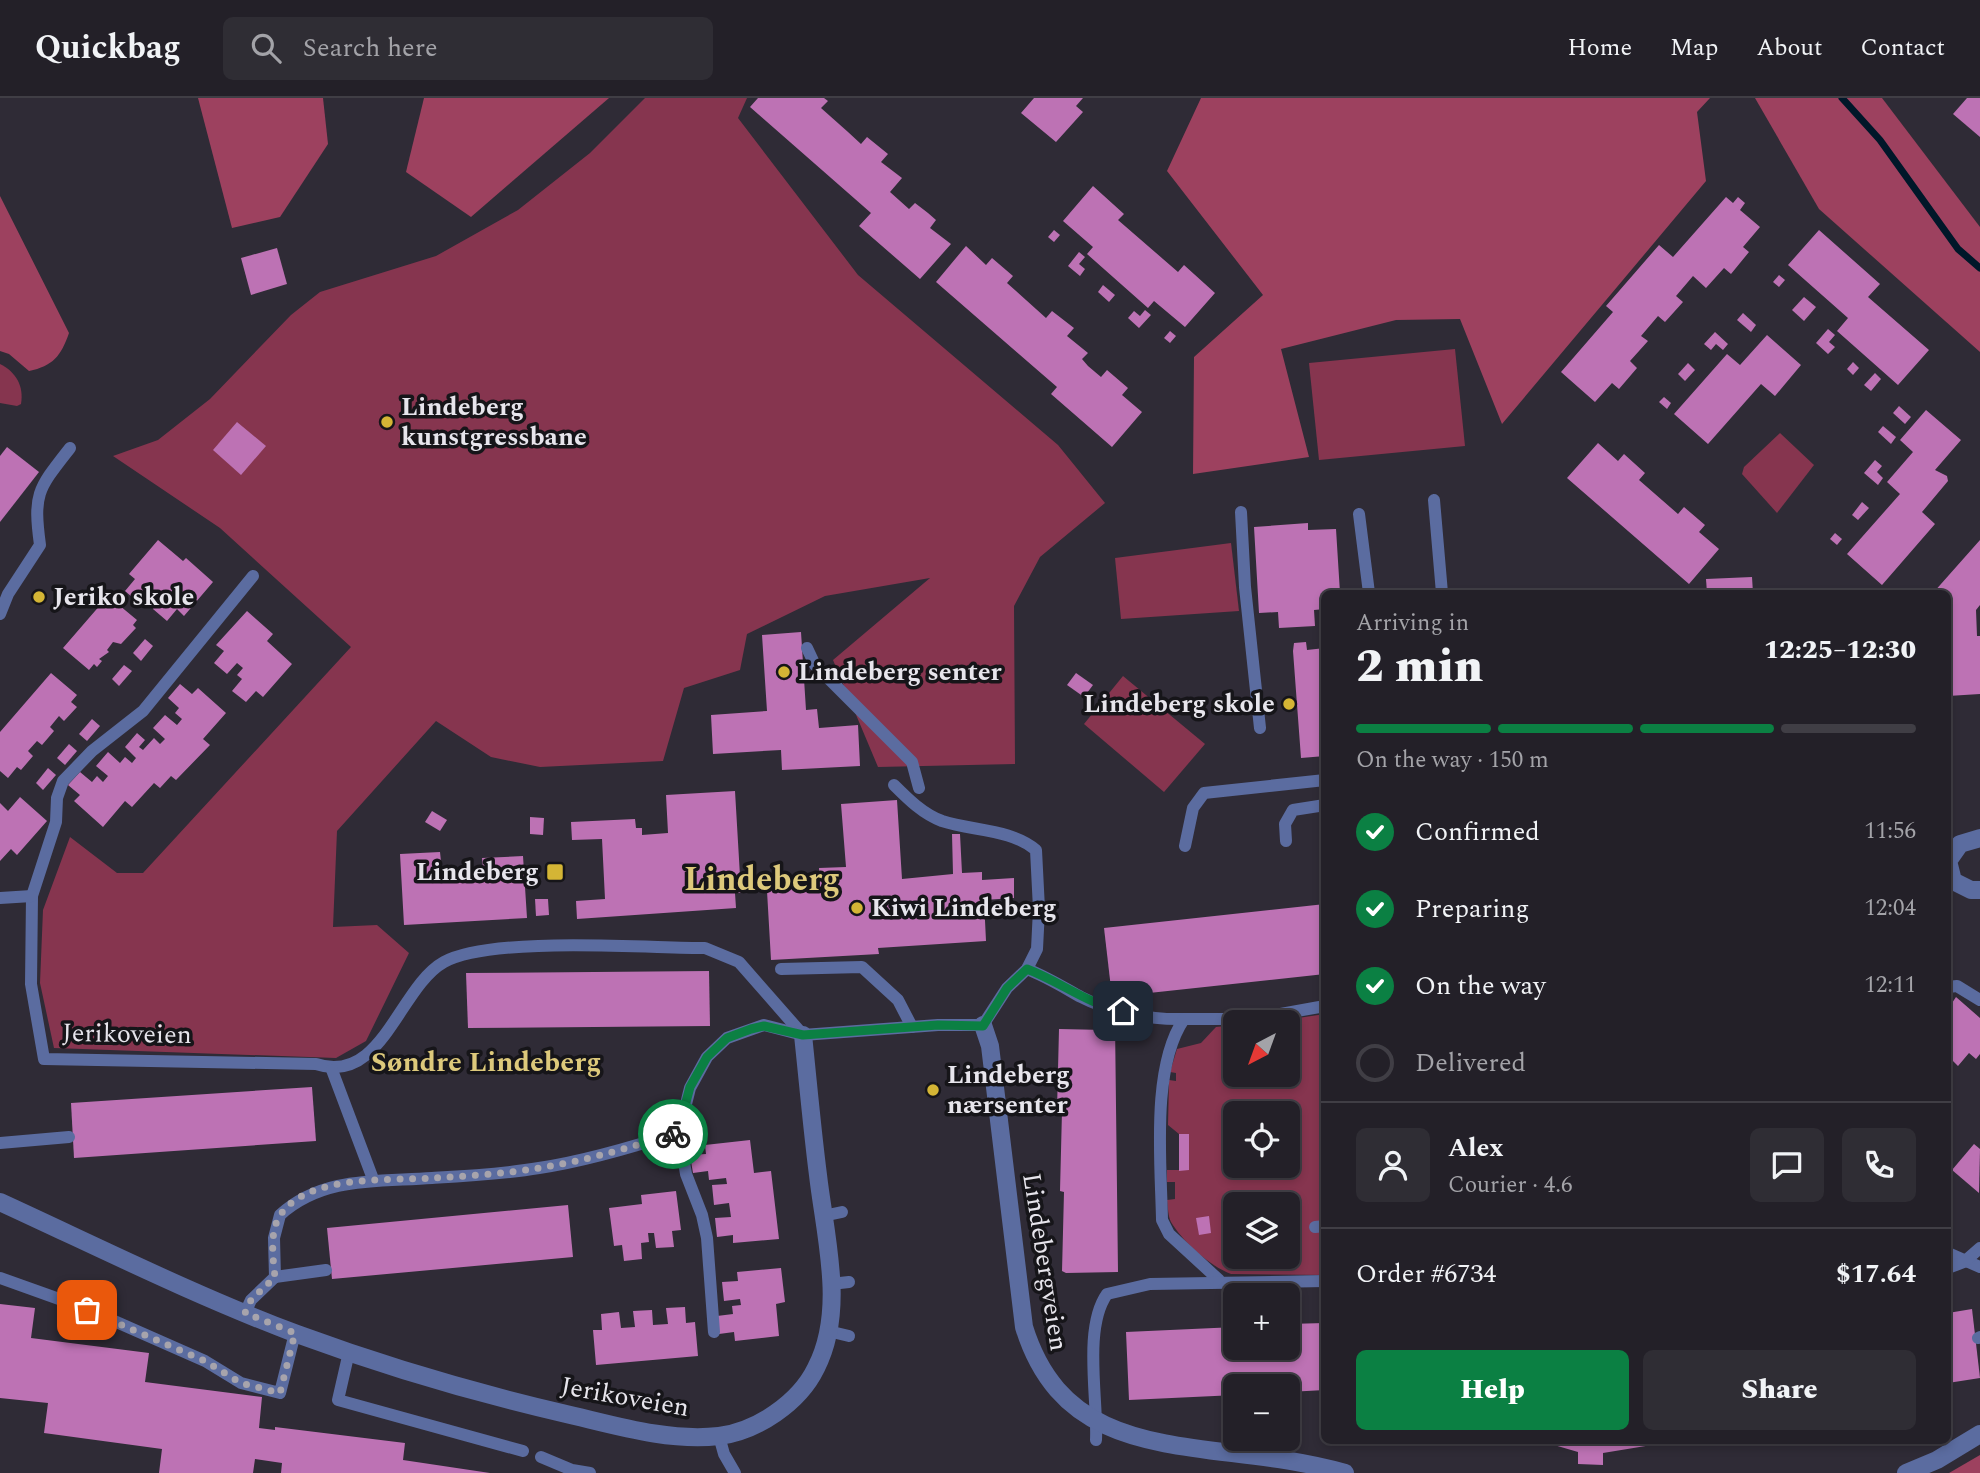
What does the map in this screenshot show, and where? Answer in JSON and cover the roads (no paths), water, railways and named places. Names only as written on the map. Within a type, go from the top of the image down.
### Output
[{"type":"street","points":[[1951,857],[1960,845],[1980,838]]},
{"type":"street","points":[[1951,873],[1953,881],[1971,890],[1980,890]]},
{"type":"street","name":"Lindebergveien","points":[[983,1026],[990,1046],[1021,1309],[1031,1360],[1056,1405],[1096,1440],[1117,1450]]},
{"type":"street","name":"Jerikoveien","points":[[0,1202],[245,1313],[349,1352],[487,1394],[589,1419],[648,1432],[719,1436],[757,1422],[796,1396],[817,1367],[828,1331],[831,1284],[803,1035]]},
{"type":"street","points":[[1906,1473],[1937,1460],[1980,1434]]},
{"type":"street","points":[[1150,1459],[1296,1463],[1345,1473]]},
{"type":"lane","points":[[0,614],[8,594],[40,545],[35,507],[46,479],[70,448]]},
{"type":"lane","points":[[1434,500],[1442,590]]},
{"type":"lane","points":[[1241,512],[1245,587],[1260,728]]},
{"type":"lane","points":[[1359,514],[1368,590]]},
{"type":"lane","name":"Jerikoveien","points":[[253,576],[143,711],[92,751],[63,781],[57,798],[56,822],[32,896],[31,984],[44,1059],[288,1063],[316,1064],[332,1069]]},
{"type":"lane","points":[[807,648],[816,665],[912,762],[919,788]]},
{"type":"lane","points":[[1185,846],[1193,808],[1204,793],[1321,780]]},
{"type":"lane","points":[[714,1332],[707,1238],[686,1174],[678,1132],[690,1087],[707,1057],[727,1038],[764,1026],[803,1035],[912,1027],[983,1026],[1007,988],[1027,969],[1037,949],[1040,909],[1036,850],[1024,841],[941,820],[912,803],[894,785]]},
{"type":"lane","points":[[1286,841],[1285,824],[1293,810],[1321,806]]},
{"type":"lane","points":[[0,898],[32,896]]},
{"type":"lane","points":[[373,1179],[332,1069],[362,1058],[383,1040],[417,986],[442,963],[460,955],[490,949],[705,948],[739,962],[803,1035]]},
{"type":"lane","points":[[781,969],[862,967],[898,1000],[912,1027]]},
{"type":"lane","points":[[1027,969],[1063,984],[1101,1006],[1166,1020],[1252,1019],[1321,1007]]},
{"type":"lane","points":[[1951,987],[1957,986],[1980,1000]]},
{"type":"lane","points":[[1184,1019],[1173,1035],[1163,1090],[1162,1220],[1168,1234],[1219,1280]]},
{"type":"lane","points":[[275,1277],[274,1238],[280,1215],[315,1191],[373,1179],[431,1178],[537,1168],[585,1159],[678,1132]]},
{"type":"lane","points":[[0,1143],[69,1137]]},
{"type":"lane","points":[[823,1216],[842,1212]]},
{"type":"lane","points":[[1951,1267],[1964,1262],[1980,1248]]},
{"type":"lane","points":[[1951,1255],[1980,1267]]},
{"type":"lane","points":[[245,1313],[251,1300],[275,1277],[326,1270]]},
{"type":"lane","points":[[0,1279],[87,1310],[169,1345],[205,1361],[241,1383],[280,1393],[295,1333]]},
{"type":"lane","points":[[1096,1440],[1096,1325],[1101,1303],[1107,1294],[1122,1288],[1150,1284],[1219,1280],[1321,1281]]},
{"type":"lane","points":[[831,1284],[849,1282]]},
{"type":"lane","points":[[828,1331],[849,1336]]},
{"type":"lane","points":[[349,1352],[338,1400],[523,1451]]},
{"type":"lane","points":[[719,1436],[724,1454],[735,1473]]},
{"type":"lane","points":[[541,1457],[572,1470],[590,1473]]},
{"type":"waterway","points":[[1842,98],[1880,140],[1958,249],[1980,268]]},
{"type":"place","name":"Lindeberg kunstgressbane","points":[[387,422]]},
{"type":"place","name":"Jeriko skole","points":[[39,597]]},
{"type":"place","name":"Lindeberg senter","points":[[784,672]]},
{"type":"place","name":"Lindeberg skole","points":[[1289,704]]},
{"type":"place","name":"Lindeberg","points":[[555,872]]},
{"type":"place","name":"Kiwi Lindeberg","points":[[857,908]]},
{"type":"place","name":"Lindeberg nærsenter","points":[[933,1090]]},
{"type":"district","name":"Lindeberg","points":[[762,880]]},
{"type":"district","name":"Søndre Lindeberg","points":[[486,1062]]}]
